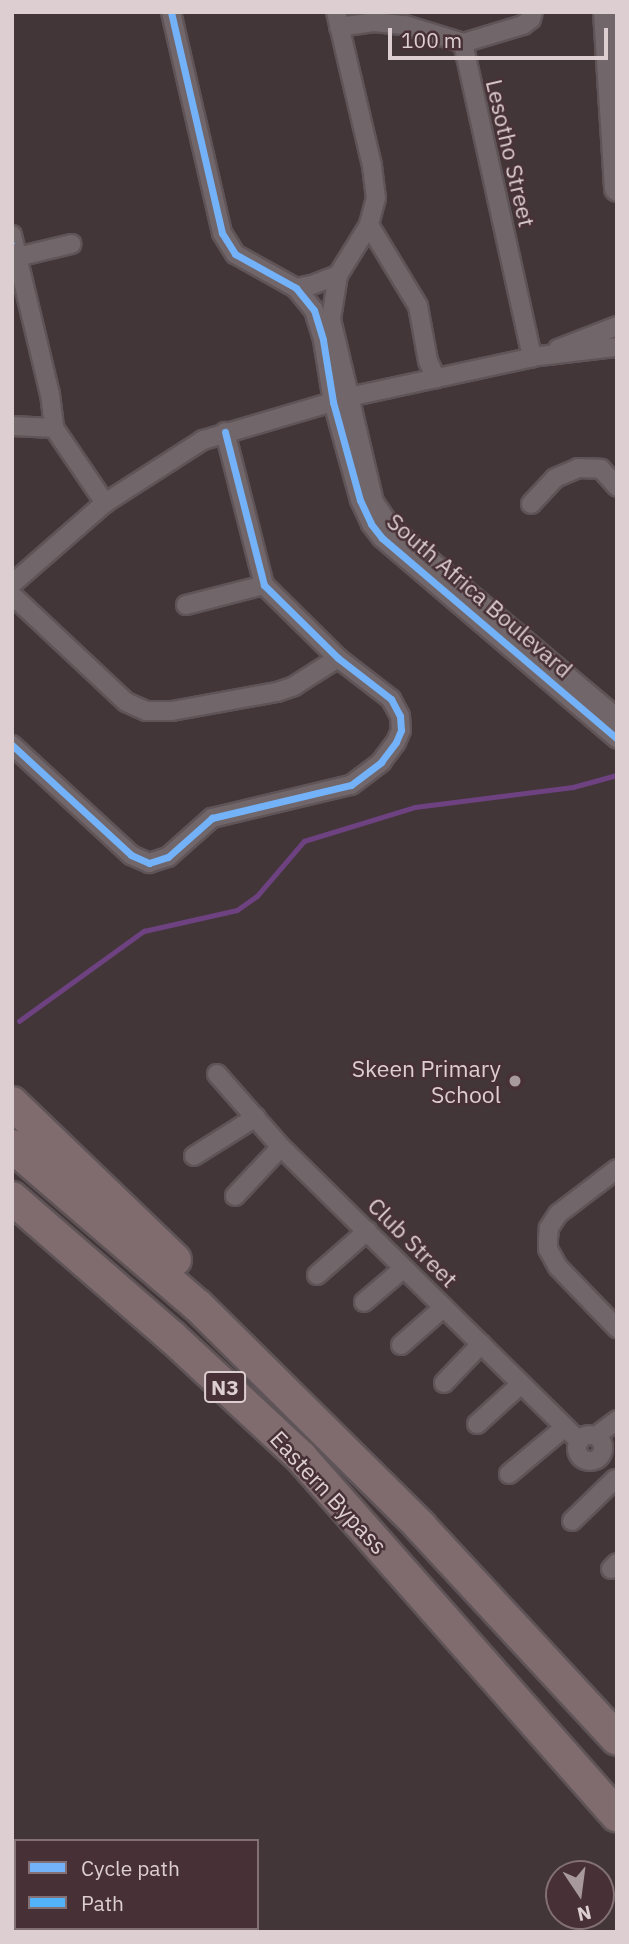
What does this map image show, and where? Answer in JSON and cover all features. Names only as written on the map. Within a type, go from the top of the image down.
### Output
[{"type":"highway","points":[[12,1103],[358,1441],[421,1526]]},
{"type":"highway","name":"Eastern Bypass","points":[[12,1146],[198,1306],[421,1526],[617,1739]]},
{"type":"highway","name":"Eastern Bypass","points":[[12,1198],[172,1338],[301,1457],[617,1815]]},
{"type":"highway","points":[[12,1224],[167,1358],[420,1593]]},
{"type":"street","name":"South Africa Boulevard","points":[[170,12],[222,233],[235,254],[296,288],[314,310],[371,493],[383,518],[617,718]]},
{"type":"street","points":[[338,20],[391,23],[426,29],[463,43],[523,25],[531,19],[533,12]]},
{"type":"street","points":[[606,12],[617,189]]},
{"type":"street","name":"South Africa Boulevard","points":[[338,20],[375,182],[376,198],[369,225],[338,275],[331,320],[341,400],[360,500],[376,531],[615,736]]},
{"type":"street","name":"Lesotho Street","points":[[463,43],[535,357]]},
{"type":"street","points":[[369,225],[418,306],[428,361],[436,379]]},
{"type":"street","points":[[71,244],[14,244],[50,394],[54,428],[105,503]]},
{"type":"street","points":[[296,288],[338,275]]},
{"type":"street","points":[[535,357],[617,326]]},
{"type":"street","points":[[12,584],[105,503],[190,446],[225,432],[341,400],[535,357],[617,347]]},
{"type":"street","points":[[12,426],[54,428]]},
{"type":"street","points":[[12,745],[131,855],[140,861],[160,862],[212,818],[351,785],[381,762],[396,742],[401,730],[397,707],[391,699],[338,658],[264,585],[225,432]]},
{"type":"street","points":[[531,504],[555,478],[578,468],[601,469],[617,487]]},
{"type":"street","points":[[186,605],[264,585]]},
{"type":"street","points":[[12,595],[126,702],[146,711],[172,711],[277,692],[294,686],[338,658]]},
{"type":"street","name":"Club Street","points":[[217,1074],[281,1147],[565,1427],[588,1439]]},
{"type":"street","points":[[194,1156],[256,1117]]},
{"type":"street","points":[[235,1196],[281,1147]]},
{"type":"street","points":[[617,1169],[558,1214],[549,1228],[548,1239],[548,1249],[558,1267],[617,1328]]},
{"type":"street","points":[[317,1275],[367,1231]]},
{"type":"street","points":[[364,1302],[404,1268]]},
{"type":"street","points":[[401,1345],[444,1307]]},
{"type":"street","points":[[443,1382],[481,1344]]},
{"type":"street","points":[[477,1424],[522,1384]]},
{"type":"street","points":[[572,1521],[616,1480],[597,1459],[603,1450],[588,1439],[617,1420]]},
{"type":"street","points":[[509,1474],[565,1427]]},
{"type":"waterway","points":[[19,1021],[144,931],[237,910],[257,896],[304,841],[415,807],[573,787],[617,775]]},
{"type":"cycle path","points":[[171,12],[222,233],[235,254],[296,288],[314,310],[323,340],[333,402],[360,500],[371,524],[382,538],[617,739]]},
{"type":"cycle path","points":[[12,745],[131,855],[149,863],[168,857],[212,818],[351,785],[381,762],[396,742],[401,730],[400,716],[391,699],[338,658],[264,585],[225,432]]},
{"type":"place","name":"Skeen Primary School","points":[[515,1081]]}]
